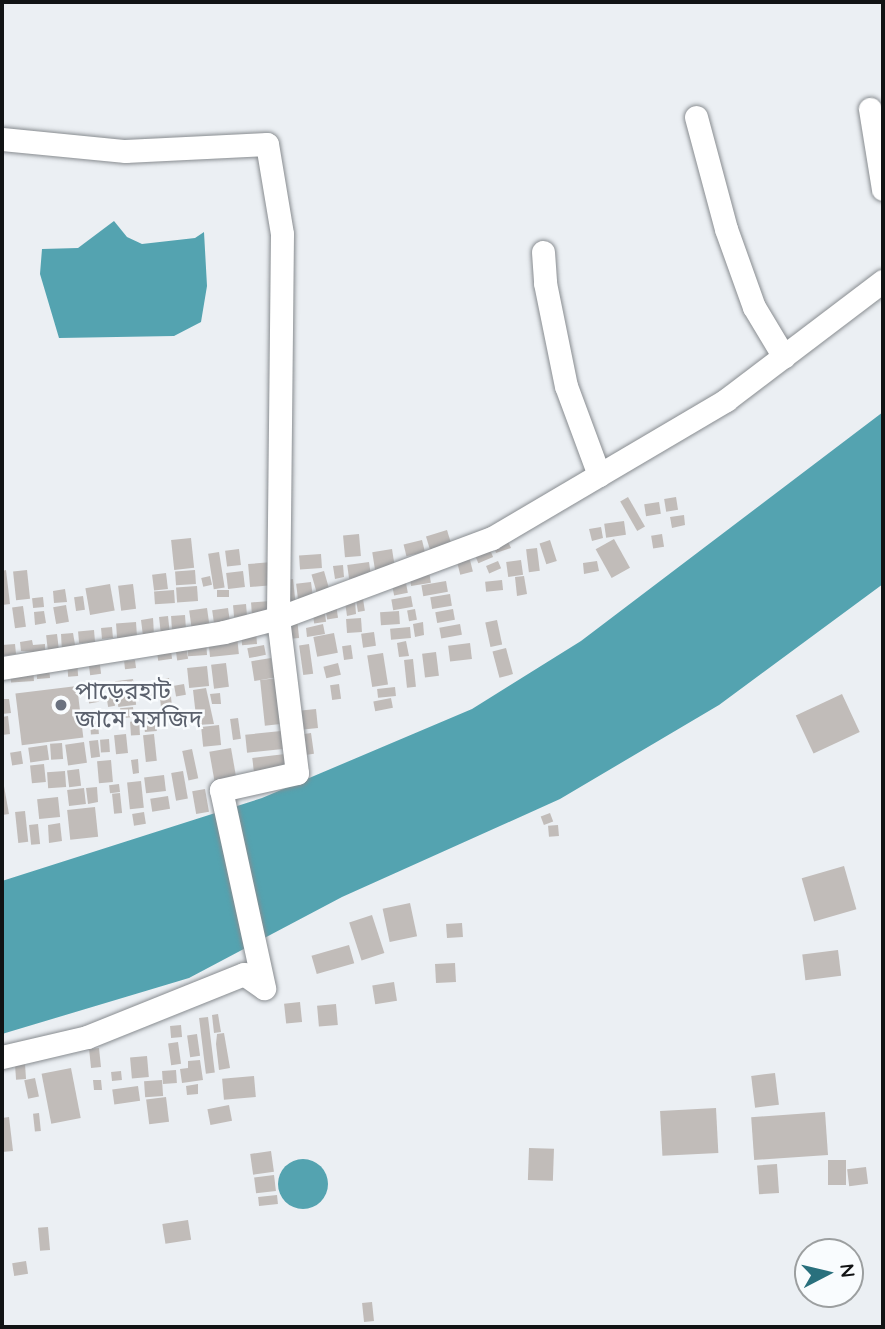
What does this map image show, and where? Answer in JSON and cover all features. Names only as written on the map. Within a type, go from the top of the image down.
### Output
[{"type":"street","points":[[870,109],[883,189]]},
{"type":"street","points":[[695,117],[726,229],[754,307],[784,356]]},
{"type":"street","points":[[2,139],[125,151],[267,144],[282,234],[278,618],[297,773],[221,790],[264,988],[244,974],[88,1037],[2,1057]]},
{"type":"street","points":[[543,252],[545,283],[566,386],[599,475]]},
{"type":"street","points":[[2,668],[224,632],[278,618],[492,538],[726,400],[883,281]]},
{"type":"water","points":[[114,221],[127,237],[142,244],[195,238],[204,232],[207,286],[201,322],[174,336],[59,338],[40,274],[42,249],[78,248]]},
{"type":"water","points":[[883,412],[883,584],[719,705],[560,799],[342,897],[189,978],[2,1034],[2,881],[262,798],[472,709],[581,641]]},
{"type":"water","points":[[303,1159],[321,1166],[328,1184],[321,1202],[303,1209],[285,1202],[278,1184],[285,1166]]},
{"type":"building","points":[[628,497],[645,526],[637,531],[620,501]]},
{"type":"building","points":[[676,497],[678,510],[666,512],[664,499]]},
{"type":"building","points":[[659,502],[661,514],[646,516],[644,504]]},
{"type":"building","points":[[684,515],[685,525],[672,528],[670,517]]},
{"type":"building","points":[[624,521],[626,535],[606,538],[604,524]]},
{"type":"building","points":[[601,527],[603,538],[592,541],[589,529]]},
{"type":"building","points":[[447,530],[451,543],[430,550],[426,536]]},
{"type":"building","points":[[359,534],[361,556],[345,557],[343,535]]},
{"type":"building","points":[[662,534],[664,547],[653,549],[651,536]]},
{"type":"building","points":[[505,535],[511,548],[496,553],[492,541]]},
{"type":"building","points":[[191,538],[194,568],[174,570],[171,540]]},
{"type":"building","points":[[614,539],[630,568],[612,578],[596,549]]},
{"type":"building","points":[[422,540],[425,552],[406,556],[404,545]]},
{"type":"building","points":[[550,540],[557,561],[546,564],[540,543]]},
{"type":"building","points":[[488,545],[493,557],[478,563],[473,551]]},
{"type":"building","points":[[537,548],[540,571],[529,572],[526,549]]},
{"type":"building","points":[[239,549],[241,565],[227,567],[225,551]]},
{"type":"building","points":[[392,549],[395,567],[375,570],[372,552]]},
{"type":"building","points":[[219,552],[225,588],[214,589],[208,554]]},
{"type":"building","points":[[321,554],[322,568],[300,570],[299,556]]},
{"type":"building","points":[[469,556],[473,572],[460,575],[456,559]]},
{"type":"building","points":[[521,560],[523,575],[508,577],[506,562]]},
{"type":"building","points":[[498,561],[501,568],[489,573],[486,566]]},
{"type":"building","points":[[597,561],[599,571],[584,574],[583,563]]},
{"type":"building","points":[[272,562],[274,585],[250,587],[248,564]]},
{"type":"building","points":[[369,562],[371,576],[349,579],[347,565]]},
{"type":"building","points":[[343,565],[344,577],[335,579],[333,566]]},
{"type":"building","points":[[6,570],[10,604],[2,605],[2,571]]},
{"type":"building","points":[[27,570],[30,599],[16,600],[13,571]]},
{"type":"building","points":[[195,570],[196,584],[176,585],[175,571]]},
{"type":"building","points":[[243,571],[245,587],[228,589],[226,573]]},
{"type":"building","points":[[324,571],[329,589],[317,593],[312,575]]},
{"type":"building","points":[[429,571],[431,583],[411,586],[409,574]]},
{"type":"building","points":[[166,573],[168,589],[154,591],[152,575]]},
{"type":"building","points":[[210,576],[212,585],[203,587],[201,578]]},
{"type":"building","points":[[524,576],[527,594],[517,596],[515,577]]},
{"type":"building","points":[[405,578],[408,593],[394,595],[391,581]]},
{"type":"building","points":[[293,579],[296,607],[283,608],[280,580]]},
{"type":"building","points":[[502,580],[503,590],[486,592],[485,582]]},
{"type":"building","points":[[446,581],[448,592],[423,596],[421,585]]},
{"type":"building","points":[[311,582],[313,599],[298,601],[296,584]]},
{"type":"building","points":[[110,584],[115,611],[90,615],[85,588]]},
{"type":"building","points":[[133,584],[136,609],[121,611],[118,586]]},
{"type":"building","points":[[197,586],[198,601],[177,602],[176,587]]},
{"type":"building","points":[[65,589],[67,602],[54,603],[53,591]]},
{"type":"building","points":[[174,590],[175,603],[155,604],[154,591]]},
{"type":"building","points":[[217,590],[229,590],[229,597],[217,597]]},
{"type":"building","points":[[450,594],[452,606],[432,609],[430,597]]},
{"type":"building","points":[[83,596],[85,610],[76,611],[74,597]]},
{"type":"building","points":[[411,596],[413,607],[393,610],[391,599]]},
{"type":"building","points":[[43,597],[44,607],[33,608],[32,598]]},
{"type":"building","points":[[363,599],[365,611],[358,612],[356,600]]},
{"type":"building","points":[[271,601],[272,614],[252,615],[251,602]]},
{"type":"building","points":[[355,601],[356,614],[347,616],[345,602]]},
{"type":"building","points":[[246,604],[247,616],[234,617],[233,605]]},
{"type":"building","points":[[66,605],[69,622],[56,624],[53,607]]},
{"type":"building","points":[[336,605],[338,618],[327,620],[325,607]]},
{"type":"building","points":[[23,606],[26,627],[15,628],[12,608]]},
{"type":"building","points":[[324,607],[326,622],[314,624],[312,609]]},
{"type":"building","points":[[207,608],[210,630],[192,632],[189,611]]},
{"type":"building","points":[[228,608],[230,623],[214,625],[212,610]]},
{"type":"building","points":[[415,609],[417,620],[409,621],[407,610]]},
{"type":"building","points":[[453,609],[455,620],[437,623],[435,612]]},
{"type":"building","points":[[44,611],[46,623],[35,625],[34,612]]},
{"type":"building","points":[[399,611],[400,624],[381,625],[380,612]]},
{"type":"building","points":[[185,615],[186,628],[172,629],[171,616]]},
{"type":"building","points":[[168,616],[170,635],[161,636],[159,617]]},
{"type":"building","points":[[153,618],[154,635],[143,636],[141,620]]},
{"type":"building","points":[[297,618],[299,638],[285,639],[283,619]]},
{"type":"building","points":[[361,618],[362,632],[347,633],[346,619]]},
{"type":"building","points":[[497,620],[502,644],[490,647],[485,622]]},
{"type":"building","points":[[136,622],[137,638],[117,639],[116,623]]},
{"type":"building","points":[[423,622],[424,635],[415,637],[413,624]]},
{"type":"building","points":[[323,624],[325,634],[307,637],[306,628]]},
{"type":"building","points":[[460,624],[462,635],[441,638],[439,628]]},
{"type":"building","points":[[112,627],[113,638],[102,639],[101,628]]},
{"type":"building","points":[[410,627],[411,638],[391,640],[390,629]]},
{"type":"building","points":[[94,630],[95,642],[79,643],[78,631]]},
{"type":"building","points":[[256,632],[257,644],[242,645],[241,633]]},
{"type":"building","points":[[374,632],[376,646],[363,648],[361,634]]},
{"type":"building","points":[[73,633],[76,650],[62,652],[61,634]]},
{"type":"building","points":[[334,633],[338,653],[317,657],[313,637]]},
{"type":"building","points":[[57,634],[59,650],[48,651],[46,635]]},
{"type":"building","points":[[237,636],[239,654],[210,657],[208,639]]},
{"type":"building","points":[[32,640],[33,645],[45,644],[45,653],[21,651],[20,642]]},
{"type":"building","points":[[206,640],[207,655],[188,656],[187,641]]},
{"type":"building","points":[[406,641],[409,656],[399,657],[397,643]]},
{"type":"building","points":[[470,643],[472,659],[450,662],[448,646]]},
{"type":"building","points":[[15,644],[16,654],[2,656],[2,645]]},
{"type":"building","points":[[170,644],[172,659],[158,661],[156,646]]},
{"type":"building","points":[[186,644],[188,659],[177,660],[175,646]]},
{"type":"building","points":[[309,644],[313,674],[303,675],[299,645]]},
{"type":"building","points":[[264,645],[266,655],[249,658],[247,648]]},
{"type":"building","points":[[351,645],[353,659],[344,660],[342,646]]},
{"type":"building","points":[[506,648],[513,674],[499,678],[492,652]]},
{"type":"building","points":[[436,652],[439,676],[425,678],[422,654]]},
{"type":"building","points":[[383,653],[388,685],[372,687],[367,656]]},
{"type":"building","points":[[99,657],[101,674],[90,675],[88,658]]},
{"type":"building","points":[[271,658],[274,678],[254,681],[251,661]]},
{"type":"building","points":[[413,659],[416,687],[407,688],[404,660]]},
{"type":"building","points":[[77,660],[78,676],[68,677],[67,661]]},
{"type":"building","points":[[135,660],[136,668],[125,669],[124,661]]},
{"type":"building","points":[[226,663],[229,687],[214,689],[211,665]]},
{"type":"building","points":[[338,663],[341,675],[326,678],[323,667]]},
{"type":"building","points":[[49,666],[50,678],[37,679],[36,667]]},
{"type":"building","points":[[207,666],[209,686],[189,688],[187,668]]},
{"type":"building","points":[[33,667],[34,681],[11,683],[10,669]]},
{"type":"building","points":[[169,678],[172,707],[161,708],[158,679]]},
{"type":"building","points":[[278,678],[283,724],[265,726],[260,680]]},
{"type":"building","points":[[133,679],[136,705],[118,707],[115,681]]},
{"type":"building","points":[[156,684],[157,699],[145,700],[144,685]]},
{"type":"building","points":[[184,684],[186,695],[176,697],[174,686]]},
{"type":"building","points":[[339,684],[341,699],[332,700],[330,685]]},
{"type":"building","points":[[77,686],[83,738],[22,745],[15,694]]},
{"type":"building","points":[[395,687],[396,696],[378,698],[377,689]]},
{"type":"building","points":[[206,688],[214,724],[197,725],[193,690]]},
{"type":"building","points":[[97,689],[99,702],[89,703],[87,691]]},
{"type":"building","points":[[113,693],[115,706],[108,707],[106,694]]},
{"type":"building","points":[[220,693],[221,704],[212,704],[210,694]]},
{"type":"building","points":[[842,694],[860,732],[814,754],[796,716]]},
{"type":"building","points":[[391,698],[393,708],[375,711],[373,701]]},
{"type":"building","points":[[2,699],[9,699],[11,713],[2,714]]},
{"type":"building","points":[[133,707],[134,717],[121,718],[120,708]]},
{"type":"building","points":[[316,709],[318,728],[298,730],[296,711]]},
{"type":"building","points":[[155,710],[157,731],[145,732],[143,711]]},
{"type":"building","points":[[188,711],[189,723],[182,724],[181,712]]},
{"type":"building","points":[[8,716],[10,734],[2,735],[2,717]]},
{"type":"building","points":[[238,718],[241,739],[233,740],[230,719]]},
{"type":"building","points":[[98,721],[99,734],[91,735],[90,722]]},
{"type":"building","points":[[139,721],[140,735],[131,736],[130,722]]},
{"type":"building","points":[[219,725],[221,745],[203,747],[201,727]]},
{"type":"building","points":[[281,731],[283,749],[247,753],[245,735]]},
{"type":"building","points":[[311,733],[314,754],[302,755],[299,735]]},
{"type":"building","points":[[126,734],[128,753],[116,754],[114,735]]},
{"type":"building","points":[[154,734],[157,761],[146,762],[143,735]]},
{"type":"building","points":[[109,739],[110,752],[101,753],[100,740]]},
{"type":"building","points":[[98,740],[100,757],[91,758],[89,741]]},
{"type":"building","points":[[84,742],[87,763],[68,765],[65,745]]},
{"type":"building","points":[[62,743],[63,759],[51,760],[50,744]]},
{"type":"building","points":[[47,745],[49,760],[30,762],[28,748]]},
{"type":"building","points":[[231,748],[237,783],[216,787],[209,752]]},
{"type":"building","points":[[192,749],[198,778],[188,780],[182,751]]},
{"type":"building","points":[[21,751],[23,764],[12,766],[10,753]]},
{"type":"building","points":[[285,754],[287,770],[254,774],[252,758]]},
{"type":"building","points":[[138,759],[139,773],[133,774],[131,760]]},
{"type":"building","points":[[111,760],[113,782],[99,783],[97,761]]},
{"type":"building","points":[[44,764],[46,782],[32,783],[30,765]]},
{"type":"building","points":[[79,769],[81,786],[69,787],[67,770]]},
{"type":"building","points":[[65,771],[66,787],[48,788],[47,772]]},
{"type":"building","points":[[183,771],[188,799],[176,801],[171,773]]},
{"type":"building","points":[[2,775],[9,814],[2,815]]},
{"type":"building","points":[[164,775],[166,791],[146,793],[144,777]]},
{"type":"building","points":[[141,781],[144,808],[130,809],[127,782]]},
{"type":"building","points":[[119,784],[120,792],[110,793],[109,785]]},
{"type":"building","points":[[97,787],[98,802],[88,804],[86,788]]},
{"type":"building","points":[[84,788],[86,804],[69,806],[67,790]]},
{"type":"building","points":[[205,789],[209,812],[196,814],[192,791]]},
{"type":"building","points":[[120,793],[122,813],[114,814],[112,794]]},
{"type":"building","points":[[168,796],[170,809],[152,812],[150,799]]},
{"type":"building","points":[[58,797],[60,817],[39,819],[37,799]]},
{"type":"building","points":[[95,807],[98,837],[70,840],[67,810]]},
{"type":"building","points":[[25,811],[28,842],[18,843],[15,812]]},
{"type":"building","points":[[144,812],[146,824],[134,826],[132,814]]},
{"type":"building","points":[[550,813],[553,821],[544,825],[541,817]]},
{"type":"building","points":[[60,823],[62,841],[49,843],[48,825]]},
{"type":"building","points":[[38,824],[40,844],[31,845],[29,825]]},
{"type":"building","points":[[558,825],[559,836],[549,837],[548,826]]},
{"type":"building","points":[[844,866],[856,909],[814,921],[802,878]]},
{"type":"building","points":[[410,903],[417,936],[390,942],[383,909]]},
{"type":"building","points":[[372,915],[384,953],[362,960],[349,922]]},
{"type":"building","points":[[462,923],[463,937],[447,938],[446,924]]},
{"type":"building","points":[[349,945],[354,963],[317,974],[312,956]]},
{"type":"building","points":[[838,950],[841,976],[805,980],[802,954]]},
{"type":"building","points":[[455,963],[456,982],[436,983],[435,964]]},
{"type":"building","points":[[394,982],[397,1001],[375,1004],[372,985]]},
{"type":"building","points":[[300,1002],[302,1022],[286,1024],[284,1004]]},
{"type":"building","points":[[336,1004],[338,1025],[319,1027],[317,1006]]},
{"type":"building","points":[[218,1014],[221,1032],[214,1033],[212,1015]]},
{"type":"building","points":[[208,1017],[215,1073],[206,1074],[199,1018]]},
{"type":"building","points":[[181,1025],[182,1037],[171,1038],[170,1026]]},
{"type":"building","points":[[224,1033],[230,1068],[219,1070],[217,1034]]},
{"type":"building","points":[[197,1034],[200,1056],[190,1057],[187,1035]]},
{"type":"building","points":[[178,1042],[181,1064],[171,1065],[168,1043]]},
{"type":"building","points":[[99,1048],[101,1067],[91,1068],[89,1049]]},
{"type":"building","points":[[147,1056],[149,1077],[132,1078],[130,1057]]},
{"type":"building","points":[[200,1060],[203,1080],[182,1083],[180,1069],[188,1068],[188,1061]]},
{"type":"building","points":[[25,1064],[26,1079],[16,1080],[15,1065]]},
{"type":"building","points":[[71,1068],[81,1118],[51,1124],[42,1074]]},
{"type":"building","points":[[176,1070],[177,1083],[163,1084],[162,1071]]},
{"type":"building","points":[[121,1071],[122,1080],[112,1081],[111,1072]]},
{"type":"building","points":[[775,1073],[779,1105],[755,1108],[751,1076]]},
{"type":"building","points":[[254,1076],[256,1097],[224,1100],[222,1079]]},
{"type":"building","points":[[35,1078],[39,1097],[28,1099],[24,1080]]},
{"type":"building","points":[[93,1080],[101,1080],[102,1090],[94,1090]]},
{"type":"building","points":[[162,1080],[163,1096],[145,1097],[144,1081]]},
{"type":"building","points":[[198,1084],[198,1094],[187,1095],[186,1086]]},
{"type":"building","points":[[138,1086],[140,1101],[114,1104],[112,1090]]},
{"type":"building","points":[[166,1097],[169,1122],[149,1124],[146,1099]]},
{"type":"building","points":[[229,1105],[232,1121],[210,1125],[207,1109]]},
{"type":"building","points":[[716,1108],[718,1153],[662,1156],[660,1111]]},
{"type":"building","points":[[825,1112],[828,1155],[754,1160],[751,1117]]},
{"type":"building","points":[[39,1113],[41,1131],[35,1132],[33,1114]]},
{"type":"building","points":[[9,1117],[13,1151],[2,1152],[2,1118]]},
{"type":"building","points":[[529,1148],[554,1149],[553,1181],[528,1180]]},
{"type":"building","points":[[271,1151],[274,1172],[253,1175],[250,1154]]},
{"type":"building","points":[[828,1160],[846,1160],[846,1185],[828,1185]]},
{"type":"building","points":[[777,1164],[779,1193],[759,1194],[757,1165]]},
{"type":"building","points":[[866,1167],[868,1184],[849,1186],[847,1169]]},
{"type":"building","points":[[274,1175],[276,1191],[256,1193],[254,1177]]},
{"type":"building","points":[[277,1195],[278,1204],[259,1206],[258,1197]]},
{"type":"building","points":[[188,1220],[191,1240],[165,1244],[162,1224]]},
{"type":"building","points":[[48,1227],[50,1250],[40,1251],[38,1228]]},
{"type":"building","points":[[26,1261],[28,1274],[14,1276],[12,1263]]},
{"type":"building","points":[[372,1302],[374,1321],[364,1322],[362,1303]]},
{"type":"place","name":"পাড়েরহাট জামে মসজিদ","points":[[61,705]]}]
